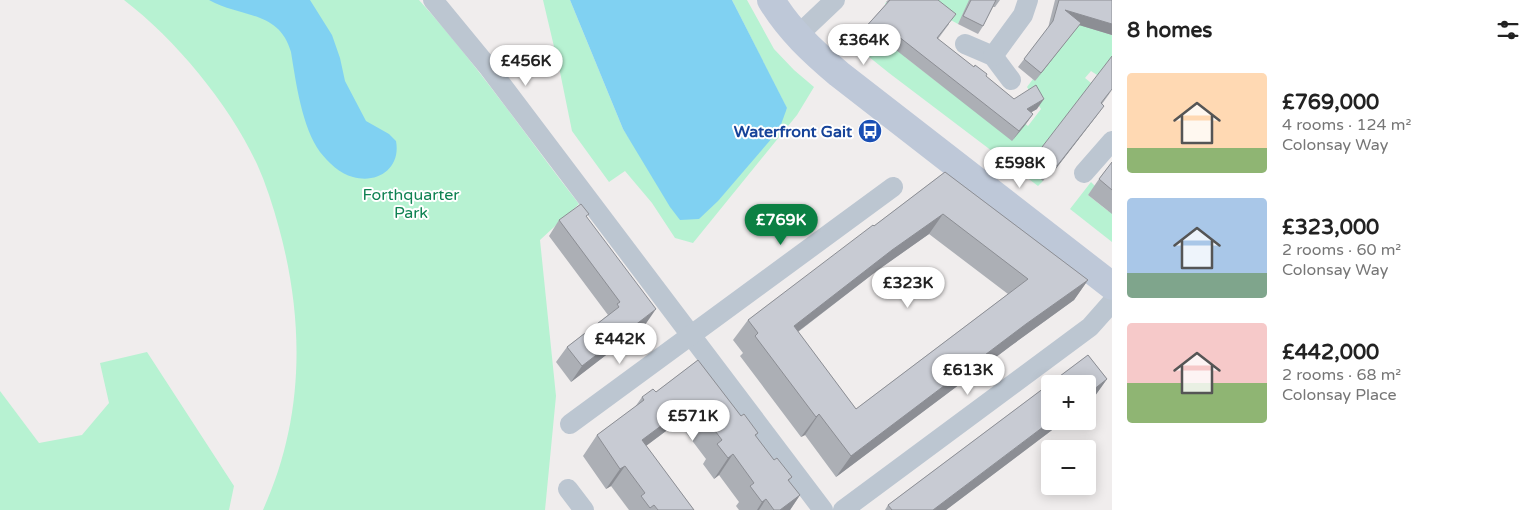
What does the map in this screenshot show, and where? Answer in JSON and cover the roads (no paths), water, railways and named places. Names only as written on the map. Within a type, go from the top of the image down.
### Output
[{"type":"street","points":[[433,0],[490,68],[823,510]]},
{"type":"street","points":[[771,0],[780,16],[798,36],[839,74],[1112,286]]},
{"type":"street","points":[[798,36],[835,0]]},
{"type":"street","points":[[993,56],[1023,15],[1028,0]]},
{"type":"street","points":[[965,44],[993,56],[1011,80]]},
{"type":"street","points":[[1084,173],[1111,144]]},
{"type":"street","points":[[570,424],[893,187]]},
{"type":"street","points":[[843,510],[1090,327],[1112,302]]},
{"type":"street","points":[[568,489],[584,510]]},
{"type":"water","points":[[209,0],[310,0],[332,35],[345,81],[366,121],[389,134],[396,141],[397,151],[395,159],[386,172],[379,176],[362,179],[348,175],[331,164],[314,142],[304,118],[291,52],[285,38],[278,29],[258,17],[221,6]]},
{"type":"water","points":[[570,0],[732,0],[787,108],[779,130],[718,201],[699,219],[680,220],[670,207],[623,129]]},
{"type":"place","name":"Waterfront Gait","points":[[870,131]]},
{"type":"park label","name":"Forthquarter Park","points":[[411,203]]}]
